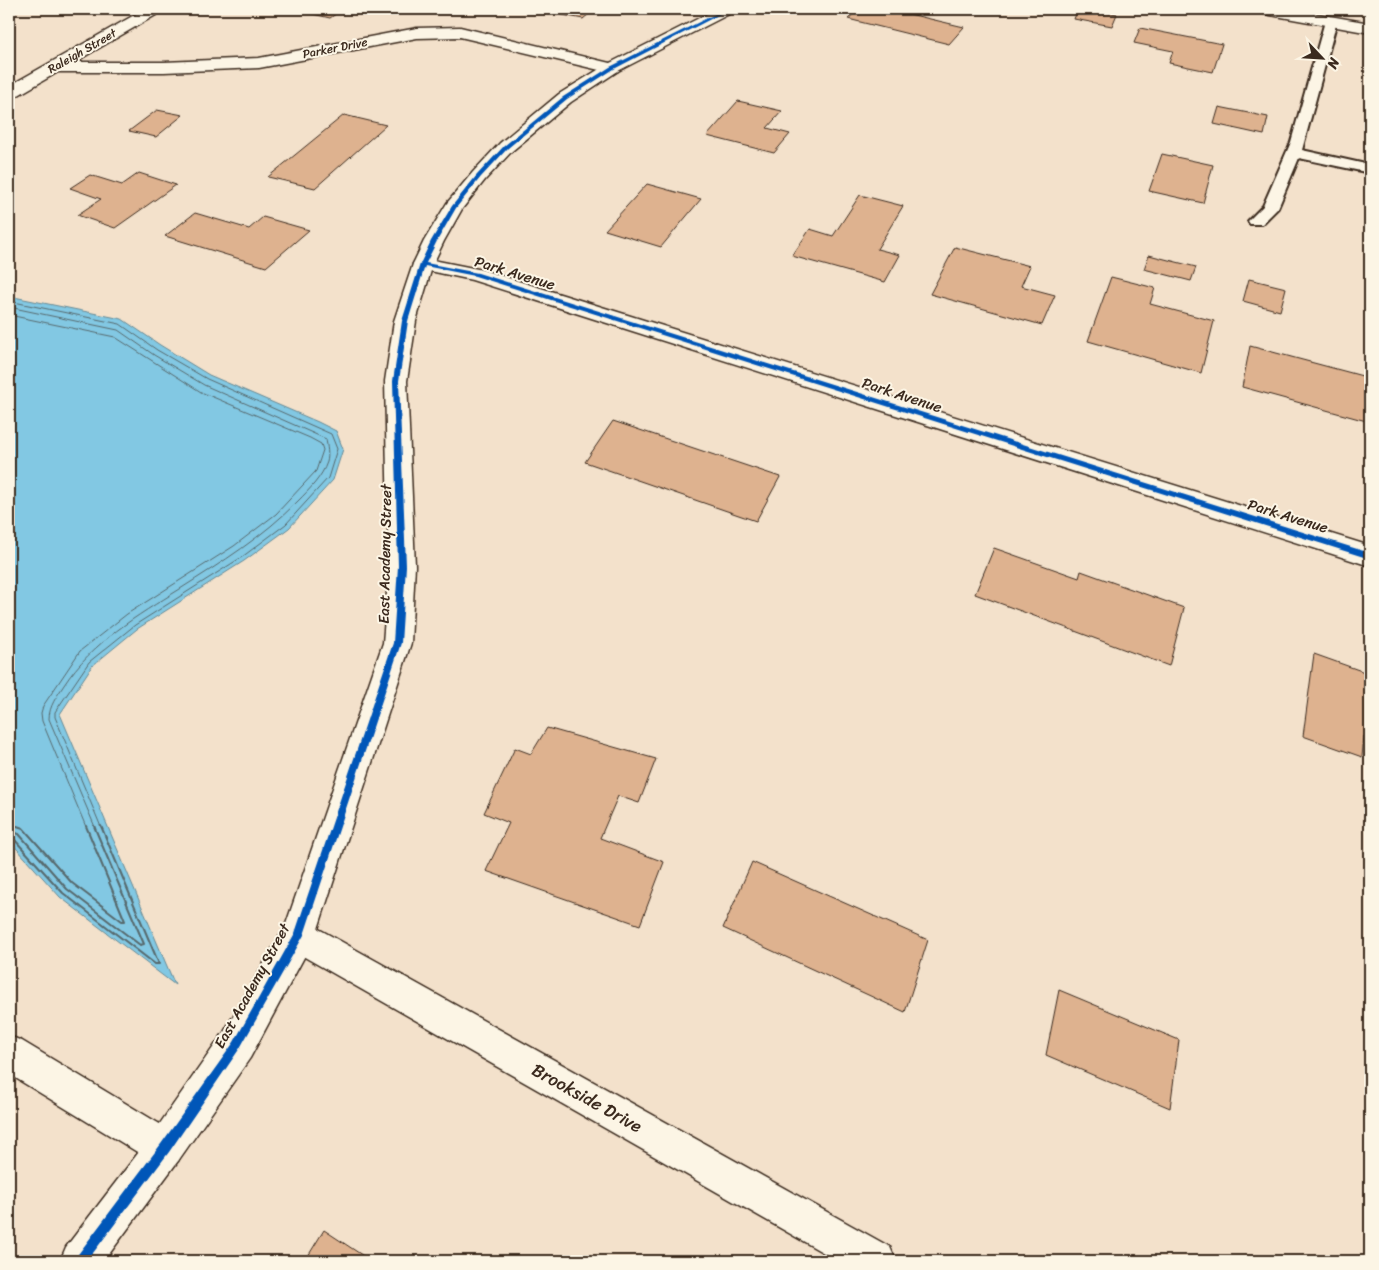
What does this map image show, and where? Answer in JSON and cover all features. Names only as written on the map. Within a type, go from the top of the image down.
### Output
[{"type":"street","name":"Raleigh Street","points":[[9,93],[156,9]]},
{"type":"street","name":"East Academy Street","points":[[80,1261],[166,1148],[237,1045],[299,935],[397,643],[402,566],[396,381],[405,321],[423,264],[454,208],[479,176],[506,147],[565,98],[612,68],[728,9]]},
{"type":"street","points":[[1264,9],[1370,28]]},
{"type":"street","name":"Parker Drive","points":[[53,67],[164,67],[259,63],[416,33],[460,32],[612,68]]},
{"type":"street","name":"Park Avenue","points":[[423,264],[476,274],[1370,556]]},
{"type":"street","name":"Brookside Drive","points":[[299,935],[876,1261]]},
{"type":"street","points":[[9,1054],[166,1148]]},
{"type":"lane","points":[[1256,221],[1270,208],[1294,152],[1308,111],[1331,21]]},
{"type":"lane","points":[[1294,152],[1370,170]]},
{"type":"water","points":[[9,296],[122,319],[209,375],[336,431],[343,449],[333,480],[289,528],[244,561],[137,629],[92,666],[60,714],[175,985],[60,897],[9,840]]},
{"type":"building","points":[[291,9],[343,9],[330,18]]},
{"type":"building","points":[[532,9],[595,9],[583,19]]},
{"type":"building","points":[[859,9],[888,9],[964,27],[949,44],[848,19]]},
{"type":"building","points":[[1078,9],[1117,14],[1112,26],[1074,19]]},
{"type":"building","points":[[1140,28],[1222,44],[1213,72],[1169,63],[1173,51],[1134,43]]},
{"type":"building","points":[[738,101],[782,111],[767,128],[790,134],[774,153],[707,136]]},
{"type":"building","points":[[1219,107],[1268,117],[1264,135],[1214,124]]},
{"type":"building","points":[[157,110],[183,115],[156,137],[129,131]]},
{"type":"building","points":[[344,115],[386,125],[315,188],[268,177]]},
{"type":"building","points":[[1162,154],[1213,165],[1203,203],[1149,191]]},
{"type":"building","points":[[139,173],[176,185],[115,228],[77,215],[101,199],[70,188],[90,175],[122,185]]},
{"type":"building","points":[[647,184],[701,199],[661,247],[605,230]]},
{"type":"building","points":[[860,195],[903,206],[877,249],[900,255],[885,282],[792,256],[810,229],[833,236]]},
{"type":"building","points":[[195,213],[249,229],[263,217],[309,230],[266,267],[165,236]]},
{"type":"building","points":[[955,247],[1030,266],[1021,286],[1055,295],[1042,325],[930,294]]},
{"type":"building","points":[[1149,255],[1196,267],[1191,281],[1144,269]]},
{"type":"building","points":[[1111,277],[1155,288],[1150,304],[1214,321],[1201,373],[1088,341]]},
{"type":"building","points":[[1249,279],[1286,288],[1280,311],[1243,301]]},
{"type":"building","points":[[1250,346],[1370,378],[1370,422],[1242,387]]},
{"type":"building","points":[[613,421],[780,477],[756,521],[585,462]]},
{"type":"building","points":[[994,548],[1079,578],[1081,571],[1184,608],[1169,666],[975,594]]},
{"type":"building","points":[[1314,654],[1370,674],[1370,738],[1364,736],[1362,757],[1303,736]]},
{"type":"building","points":[[547,728],[656,759],[639,803],[618,796],[600,838],[664,862],[640,925],[486,871],[509,823],[484,813],[515,748],[531,754]]},
{"type":"building","points":[[752,862],[928,940],[905,1012],[723,928]]},
{"type":"building","points":[[1059,990],[1179,1040],[1170,1108],[1046,1055]]},
{"type":"building","points":[[324,1230],[371,1261],[305,1261]]},
{"type":"cycle path","points":[[80,1261],[165,1148],[237,1045],[299,935],[397,643],[402,566],[396,381],[405,321],[423,264],[434,241],[454,207],[479,176],[506,147],[565,98],[612,68],[728,9]]},
{"type":"cycle path","points":[[423,264],[476,274],[1370,556]]}]
